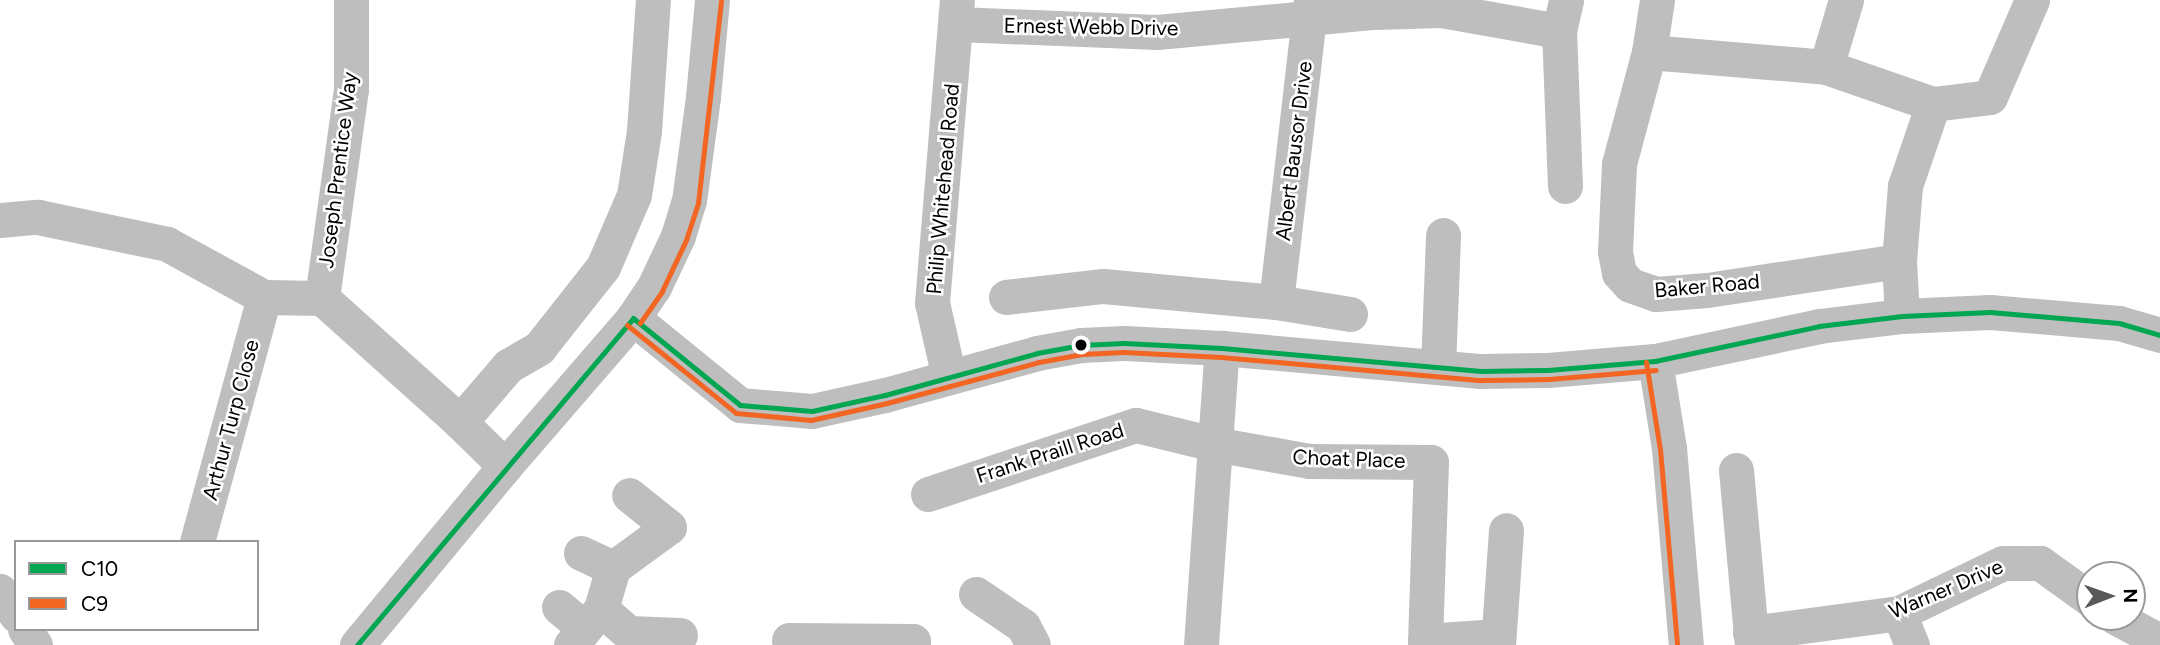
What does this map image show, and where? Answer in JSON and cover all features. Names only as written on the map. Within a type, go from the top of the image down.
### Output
[{"type":"street","name":"Joseph Prentice Way","points":[[322,298],[351,89],[351,0]]},
{"type":"street","name":"Baker Road","points":[[1657,0],[1649,52],[1619,164],[1615,252],[1619,273],[1630,285],[1656,294],[1707,290],[1899,261]]},
{"type":"street","points":[[1826,67],[1846,0]]},
{"type":"street","points":[[1649,52],[1826,67],[1933,104],[1990,97],[2032,0]]},
{"type":"street","points":[[369,641],[505,466],[633,318],[654,287],[678,236],[689,201],[711,7],[652,5],[644,131],[634,195],[603,267],[538,348],[508,366],[460,422]]},
{"type":"street","name":"Ernest Webb Drive","points":[[957,12],[1157,32],[1310,9],[1441,10],[1563,15],[1565,186]]},
{"type":"street","name":"Albert Bausor Drive","points":[[1276,302],[1310,9]]},
{"type":"street","name":"Philip Whitehead Road","points":[[949,377],[932,303],[957,12]]},
{"type":"street","points":[[1902,316],[1899,261],[1905,186],[1933,104]]},
{"type":"street","name":"Joseph Prentice Way","points":[[0,220],[38,217],[167,244],[264,298],[322,298],[505,466]]},
{"type":"street","points":[[1438,367],[1443,235]]},
{"type":"street","points":[[1006,297],[1103,286],[1276,302],[1350,314]]},
{"type":"street","name":"Arthur Turp Close","points":[[198,540],[264,298]]},
{"type":"street","points":[[633,318],[740,405],[812,411],[886,395],[1037,353],[1082,345],[1222,348],[1438,367],[1548,370],[1655,361],[1819,326],[1902,316],[1990,312],[2119,323],[2160,335]]},
{"type":"street","points":[[2119,323],[2160,315]]},
{"type":"street","points":[[1200,645],[1222,348]]},
{"type":"street","points":[[1655,361],[1669,448],[1686,645]]},
{"type":"street","name":"Frank Praill Road","points":[[928,494],[1136,425],[1214,444]]},
{"type":"street","name":"Choat Place","points":[[1214,444],[1309,461],[1432,462],[1425,643],[1498,640],[1506,530]]},
{"type":"street","name":"Warner Drive","points":[[1736,470],[1751,639],[1899,613],[2003,562],[2040,563],[2076,588]]},
{"type":"street","points":[[629,495],[669,527],[613,568],[579,622],[629,633],[680,635]]},
{"type":"street","points":[[581,553],[613,568]]},
{"type":"street","points":[[0,591],[14,612]]},
{"type":"street","points":[[976,594],[1023,626],[1033,645]]},
{"type":"street","points":[[1899,613],[1912,645]]},
{"type":"street","points":[[2141,631],[2160,641]]},
{"type":"street","points":[[789,640],[913,641],[912,645]]},
{"type":"transit line","name":"C9","points":[[640,323],[662,291],[686,240],[698,203],[721,1]]},
{"type":"transit line","name":"C10","points":[[633,318],[740,405],[812,411],[885,395],[1037,353],[1081,345],[1124,343],[1222,348],[1481,371],[1548,370],[1655,361],[1819,326],[1902,316],[1990,312],[2119,323],[2160,335]]},
{"type":"transit line","name":"C10","points":[[357,645],[633,318]]},
{"type":"transit line","name":"C9","points":[[627,325],[736,413],[811,420],[887,403],[1039,362],[1082,354],[1124,352],[1221,357],[1481,380],[1549,379],[1656,370]]},
{"type":"transit line","name":"C9","points":[[1646,362],[1660,449],[1677,645]]}]
